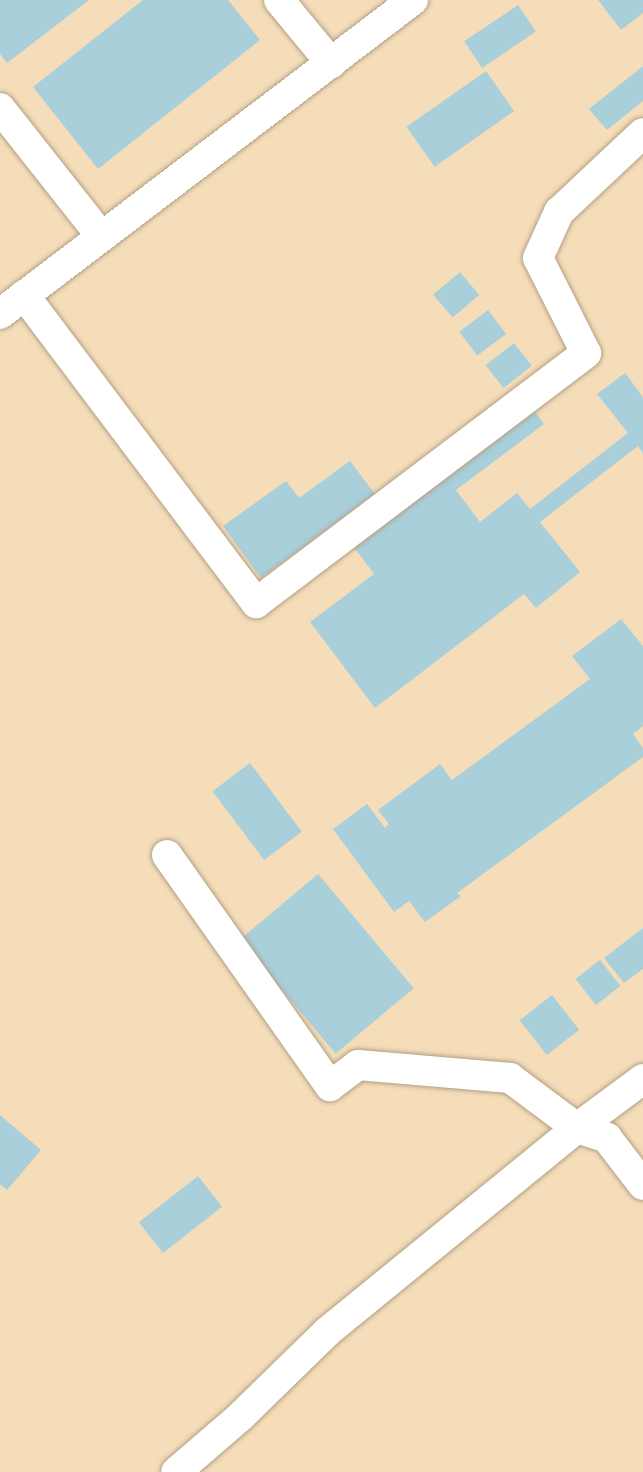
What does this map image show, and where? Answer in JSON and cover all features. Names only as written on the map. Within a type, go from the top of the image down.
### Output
[{"type":"lane","points":[[279,0],[331,63]]},
{"type":"lane","points":[[0,314],[413,0]]},
{"type":"lane","points":[[0,108],[101,236]]},
{"type":"lane","points":[[24,295],[256,603],[586,353],[538,258],[559,212],[643,133]]},
{"type":"lane","points":[[167,855],[330,1086],[358,1065],[510,1078],[577,1128],[607,1138],[643,1185]]},
{"type":"lane","points":[[176,1472],[240,1417],[327,1332],[577,1128],[643,1079]]},
{"type":"shaded area","points":[[0,0],[643,0],[643,1472],[0,1472]]},
{"type":"building","points":[[0,0],[89,0],[7,63],[0,54]]},
{"type":"building","points":[[143,0],[228,0],[260,40],[98,169],[33,87]]},
{"type":"building","points":[[598,0],[643,0],[643,13],[621,30]]},
{"type":"building","points":[[518,5],[536,32],[482,68],[464,41]]},
{"type":"building","points":[[643,66],[643,101],[607,130],[589,109]]},
{"type":"building","points":[[486,71],[514,111],[435,167],[407,127]]},
{"type":"building","points":[[460,272],[479,295],[452,317],[433,294]]},
{"type":"building","points":[[488,310],[506,334],[477,356],[459,332]]},
{"type":"building","points":[[514,343],[532,366],[503,388],[486,365]]},
{"type":"building","points":[[625,373],[643,397],[643,453],[638,446],[540,522],[580,572],[536,608],[524,594],[375,708],[310,622],[374,574],[344,534],[526,399],[544,424],[456,490],[480,522],[517,493],[530,509],[628,433],[597,394]]},
{"type":"building","points":[[350,461],[375,494],[261,578],[223,526],[286,481],[299,498]]},
{"type":"building","points":[[621,619],[643,646],[643,726],[633,734],[643,748],[643,757],[457,893],[461,896],[425,922],[409,901],[394,912],[333,829],[367,804],[385,828],[389,824],[378,810],[440,764],[452,780],[590,679],[572,656]]},
{"type":"building","points":[[250,763],[302,832],[264,860],[212,791]]},
{"type":"building","points":[[318,874],[414,988],[336,1054],[240,940]]},
{"type":"building","points":[[643,928],[643,969],[624,983],[604,958]]},
{"type":"building","points":[[600,960],[620,986],[596,1005],[576,979]]},
{"type":"building","points":[[552,995],[579,1030],[547,1055],[520,1020]]},
{"type":"building","points":[[0,1115],[41,1150],[7,1190],[0,1184]]},
{"type":"building","points":[[198,1176],[222,1207],[163,1253],[139,1222]]}]
